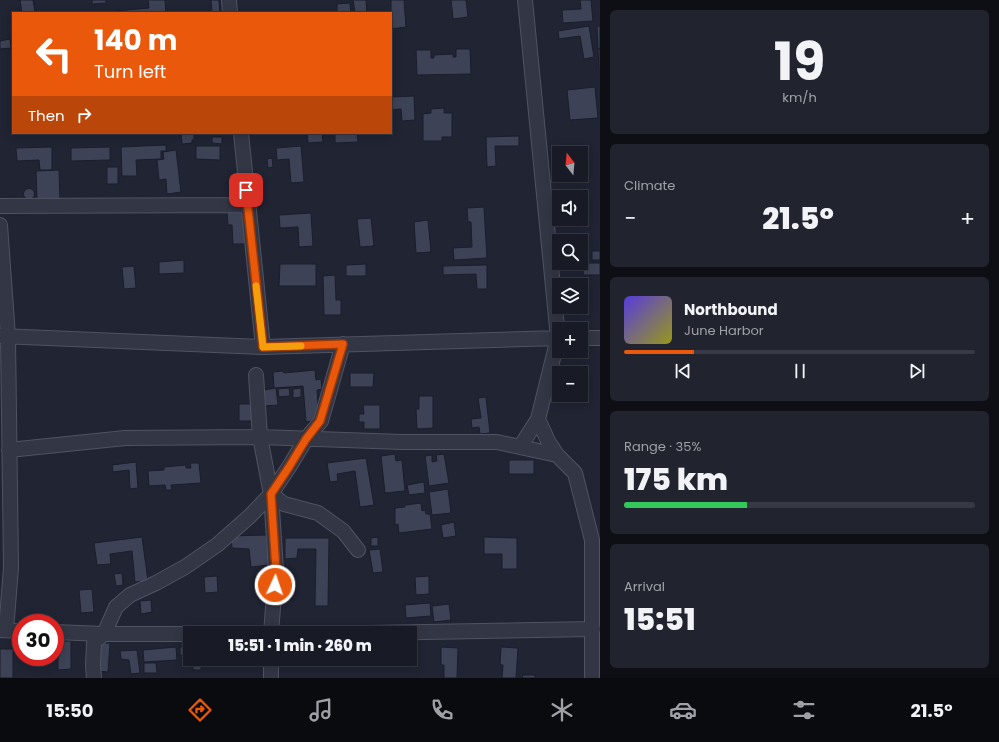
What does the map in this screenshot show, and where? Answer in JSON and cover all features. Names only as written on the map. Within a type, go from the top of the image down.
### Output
[{"type":"street","points":[[229,0],[230,12]]},
{"type":"street","points":[[525,0],[557,322]]},
{"type":"street","points":[[241,134],[263,347]]},
{"type":"street","points":[[0,206],[248,205]]},
{"type":"street","points":[[0,225],[9,450],[3,630]]},
{"type":"street","points":[[4,336],[263,347],[552,338]]},
{"type":"street","points":[[588,338],[600,338]]},
{"type":"street","points":[[94,678],[92,665],[94,642],[104,634],[116,607],[130,595],[168,577],[217,545],[250,516],[271,494],[306,439],[320,421],[343,344]]},
{"type":"street","points":[[520,447],[538,419],[554,358]]},
{"type":"street","points":[[256,375],[260,437],[271,494],[276,570],[272,626]]},
{"type":"street","points":[[538,419],[549,443],[557,455],[575,473],[592,540],[592,678]]},
{"type":"street","points":[[9,450],[125,438],[260,437],[402,442],[497,442],[557,455]]},
{"type":"street","points":[[271,494],[284,504],[318,513],[343,531],[358,550]]},
{"type":"street","points":[[417,632],[593,629]]},
{"type":"street","points":[[64,632],[183,634]]},
{"type":"street","points":[[271,666],[271,678]]},
{"type":"building","points":[[20,0],[33,0],[35,12],[22,12]]},
{"type":"building","points":[[92,0],[106,0],[106,3],[92,4]]},
{"type":"building","points":[[148,0],[165,0],[166,12],[116,12],[116,11],[149,8]]},
{"type":"building","points":[[211,0],[219,0],[220,12],[212,12]]},
{"type":"building","points":[[353,0],[366,0],[367,12],[355,12]]},
{"type":"building","points":[[391,0],[404,0],[406,27],[392,29]]},
{"type":"building","points":[[451,0],[466,0],[468,17],[453,19]]},
{"type":"building","points":[[580,0],[591,0],[593,21],[563,23],[562,10],[581,9]]},
{"type":"building","points":[[350,3],[351,12],[337,12],[337,4]]},
{"type":"building","points":[[589,26],[594,57],[584,59],[580,36],[559,39],[558,31]]},
{"type":"building","points":[[597,26],[600,26],[600,49],[598,49]]},
{"type":"building","points":[[10,39],[11,48],[0,49],[0,41]]},
{"type":"building","points":[[456,49],[470,49],[471,74],[417,75],[416,50],[431,50],[431,58],[434,58],[434,55],[453,54],[453,57],[456,57]]},
{"type":"building","points":[[598,49],[600,49],[600,70],[599,70]]},
{"type":"building","points":[[595,87],[598,118],[570,120],[567,90]]},
{"type":"building","points":[[414,96],[415,120],[402,121],[401,109],[392,110],[392,97]]},
{"type":"building","points":[[444,108],[444,113],[452,113],[452,137],[442,137],[442,141],[423,141],[423,114],[431,113],[431,109]]},
{"type":"building","points":[[181,134],[194,134],[192,143],[182,144]]},
{"type":"building","points":[[307,134],[322,134],[323,142],[308,143]]},
{"type":"building","points":[[335,134],[357,134],[358,142],[335,143]]},
{"type":"building","points":[[519,136],[519,146],[495,146],[496,166],[487,167],[486,137]]},
{"type":"building","points":[[212,137],[222,137],[222,144],[212,143]]},
{"type":"building","points":[[166,145],[166,151],[161,151],[161,159],[136,160],[137,176],[122,176],[121,147]]},
{"type":"building","points":[[196,146],[220,146],[220,160],[196,159]]},
{"type":"building","points":[[301,146],[304,182],[291,183],[289,159],[277,160],[276,148]]},
{"type":"building","points":[[52,147],[52,170],[40,170],[39,160],[17,161],[16,148]]},
{"type":"building","points":[[110,147],[110,160],[71,161],[71,148]]},
{"type":"building","points":[[176,150],[181,192],[167,194],[166,179],[159,180],[157,160],[164,159],[163,152]]},
{"type":"building","points":[[272,158],[273,167],[268,168],[267,159]]},
{"type":"building","points":[[107,167],[118,167],[118,184],[107,184]]},
{"type":"building","points":[[59,170],[60,200],[37,200],[36,171]]},
{"type":"building","points":[[29,188],[33,190],[35,194],[33,198],[29,200],[25,198],[23,194],[25,190]]},
{"type":"building","points":[[484,207],[487,258],[454,260],[453,248],[472,247],[471,222],[468,222],[467,208]]},
{"type":"building","points":[[227,212],[244,212],[245,244],[233,244],[232,225],[228,225]]},
{"type":"building","points":[[311,213],[313,246],[299,247],[298,227],[280,228],[279,215]]},
{"type":"building","points":[[371,218],[374,246],[360,247],[357,219]]},
{"type":"building","points":[[428,220],[431,252],[416,253],[414,222]]},
{"type":"building","points":[[592,251],[600,251],[600,260],[592,260]]},
{"type":"building","points":[[184,260],[184,273],[159,274],[159,262]]},
{"type":"building","points":[[588,263],[600,263],[600,275],[583,275],[583,270],[588,270]]},
{"type":"building","points":[[280,264],[316,264],[316,286],[279,286]]},
{"type":"building","points":[[366,264],[366,276],[346,276],[346,265]]},
{"type":"building","points":[[487,265],[487,289],[477,289],[476,274],[443,275],[443,266]]},
{"type":"building","points":[[134,266],[136,288],[124,289],[122,267]]},
{"type":"building","points":[[335,275],[336,300],[341,300],[341,315],[324,315],[323,276]]},
{"type":"building","points":[[315,370],[316,380],[321,379],[322,389],[317,390],[319,420],[306,422],[303,386],[274,388],[273,372],[283,371],[284,373]]},
{"type":"building","points":[[350,373],[374,373],[373,387],[350,387]]},
{"type":"building","points":[[276,388],[278,405],[265,406],[264,390]]},
{"type":"building","points":[[289,388],[290,396],[279,397],[278,389]]},
{"type":"building","points":[[301,388],[301,397],[293,398],[293,389]]},
{"type":"building","points":[[419,396],[433,396],[433,428],[417,429],[416,409],[419,409]]},
{"type":"building","points":[[486,397],[490,433],[480,434],[479,427],[472,428],[471,419],[481,418],[478,398]]},
{"type":"building","points":[[239,404],[252,404],[252,421],[239,421]]},
{"type":"building","points":[[363,405],[380,405],[380,429],[364,429],[364,422],[359,422],[359,414],[364,414]]},
{"type":"building","points":[[395,454],[396,461],[402,460],[405,491],[385,493],[381,456]]},
{"type":"building","points":[[444,454],[449,483],[429,486],[425,456],[432,455],[432,462],[437,461],[436,455]]},
{"type":"building","points":[[366,458],[374,505],[360,507],[355,471],[337,474],[338,481],[330,482],[327,463]]},
{"type":"building","points":[[509,460],[534,460],[534,474],[509,474]]},
{"type":"building","points":[[136,462],[138,488],[130,489],[129,470],[113,472],[112,465]]},
{"type":"building","points":[[190,463],[199,463],[201,483],[171,485],[172,490],[166,490],[165,485],[149,486],[148,471],[164,470],[164,467],[186,465],[186,468],[191,468]]},
{"type":"building","points":[[424,482],[425,493],[409,495],[407,485]]},
{"type":"building","points":[[448,489],[451,513],[432,515],[429,492]]},
{"type":"building","points":[[421,503],[422,511],[425,510],[426,514],[430,514],[432,529],[399,533],[398,524],[395,525],[395,508]]},
{"type":"building","points":[[454,522],[456,536],[443,538],[441,525]]},
{"type":"building","points":[[266,535],[269,565],[251,567],[249,549],[232,548],[231,536]]},
{"type":"building","points":[[142,537],[148,581],[135,582],[132,551],[110,554],[111,564],[97,565],[94,543]]},
{"type":"building","points":[[378,537],[378,546],[371,546],[371,538]]},
{"type":"building","points":[[484,537],[517,538],[517,569],[502,569],[502,554],[484,554]]},
{"type":"building","points":[[285,538],[329,538],[328,606],[315,606],[316,549],[298,549],[297,558],[285,559]]},
{"type":"building","points":[[380,549],[383,572],[373,573],[369,550]]},
{"type":"building","points":[[122,573],[123,585],[116,586],[114,574]]},
{"type":"building","points":[[217,576],[218,592],[205,593],[204,577]]},
{"type":"building","points":[[429,576],[429,594],[416,595],[415,577]]},
{"type":"building","points":[[92,589],[94,612],[81,613],[79,590]]},
{"type":"building","points":[[151,600],[152,612],[141,614],[140,601]]},
{"type":"building","points":[[430,603],[431,616],[406,618],[405,605]]},
{"type":"building","points":[[449,604],[451,620],[434,622],[432,606]]},
{"type":"building","points":[[64,641],[71,641],[71,669],[58,670],[58,666],[64,666]]},
{"type":"building","points":[[98,643],[110,643],[108,672],[97,671]]},
{"type":"building","points":[[176,647],[177,660],[144,662],[143,650]]},
{"type":"building","points":[[180,647],[183,647],[183,655],[180,655]]},
{"type":"building","points":[[441,647],[458,648],[457,678],[444,678],[444,665],[441,665]]},
{"type":"building","points":[[501,647],[518,648],[516,678],[502,678],[503,665],[500,665]]},
{"type":"building","points":[[0,649],[12,649],[13,678],[0,678]]},
{"type":"building","points":[[137,650],[140,673],[131,674],[129,660],[121,659],[120,651]]},
{"type":"building","points":[[144,663],[156,663],[157,673],[144,673]]},
{"type":"building","points":[[193,666],[201,666],[201,670],[193,670]]},
{"type":"building","points":[[523,675],[535,675],[535,678],[522,678]]},
{"type":"slow traffic","points":[[256,286],[263,347],[301,346]]},
{"type":"route","points":[[246,190],[263,347],[343,344],[320,421],[306,439],[271,494],[276,570],[275,585]]}]
